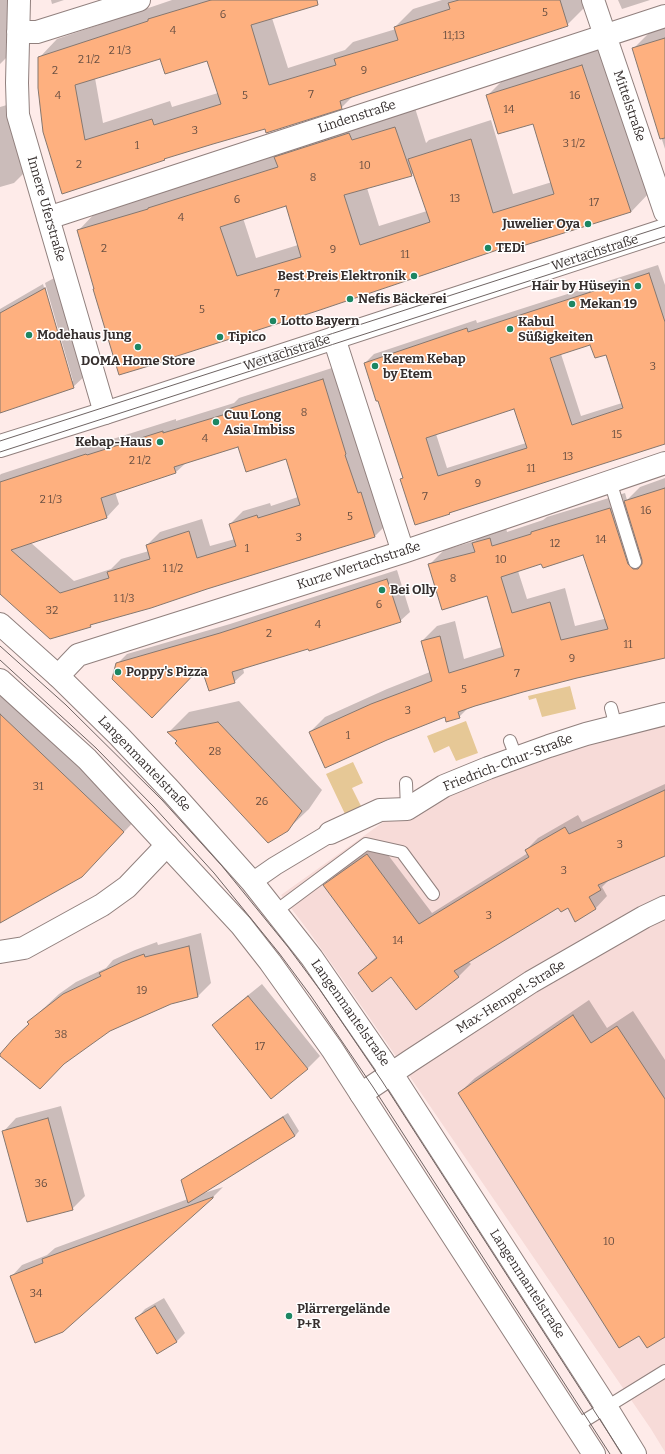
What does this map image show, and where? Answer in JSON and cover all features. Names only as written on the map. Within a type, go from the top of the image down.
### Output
[{"type":"street","name":"Innere Uferstraße","points":[[19,0],[17,83],[18,115],[105,413]]},
{"type":"street","points":[[18,32],[36,32],[139,0]]},
{"type":"street","name":"Mittelstraße","points":[[593,0],[665,212]]},
{"type":"street","name":"Lindenstraße","points":[[48,218],[665,16]]},
{"type":"street","name":"Wertachstraße","points":[[0,446],[665,230]]},
{"type":"street","points":[[334,338],[403,552]]},
{"type":"street","name":"Kurze Wertachstraße","points":[[58,676],[78,655],[403,552],[665,463]]},
{"type":"street","name":"Langenmantelstraße","points":[[0,624],[58,676],[119,736],[170,790],[252,882],[312,958],[392,1074],[606,1406],[635,1454]]},
{"type":"street","points":[[0,680],[87,759],[241,925],[332,1049],[594,1454]]},
{"type":"street","name":"Friedrich-Chur-Straße","points":[[252,882],[275,866],[330,833],[380,810],[407,809],[444,786],[513,749],[586,734],[613,718],[665,714]]},
{"type":"street","points":[[0,952],[24,948],[102,905],[127,887],[167,845]]},
{"type":"street","name":"Max-Hempel-Straße","points":[[361,1094],[531,982],[644,917],[665,907]]},
{"type":"lane","points":[[610,481],[635,562]]},
{"type":"lane","points":[[406,783],[407,809]]},
{"type":"lane","points":[[276,911],[366,844],[402,852],[433,894]]},
{"type":"lane","points":[[576,1426],[606,1406],[665,1371]]},
{"type":"shaded area","points":[[570,686],[576,709],[542,717],[536,698],[529,700],[528,696]]},
{"type":"shaded area","points":[[665,716],[665,1452],[651,1429],[369,1017],[310,933],[281,895],[396,813],[550,749]]},
{"type":"shaded area","points":[[466,721],[478,753],[456,761],[449,746],[434,753],[427,736]]},
{"type":"shaded area","points":[[353,762],[363,783],[352,788],[361,806],[345,814],[326,774]]},
{"type":"building","points":[[211,0],[317,0],[318,5],[251,25],[269,85],[336,65],[334,59],[398,40],[394,27],[450,9],[448,3],[459,0],[560,0],[568,26],[340,101],[342,109],[266,133],[265,129],[213,144],[62,194],[43,132],[38,88],[38,57],[148,21],[148,19]],"holes":[[[160,59],[165,74],[207,61],[221,104],[154,125],[152,119],[85,140],[75,85]]]},
{"type":"building","points":[[665,38],[665,138],[660,139],[632,48]]},
{"type":"building","points":[[582,65],[631,212],[516,248],[515,244],[317,311],[171,358],[172,359],[119,375],[77,230],[278,167],[274,157],[349,133],[352,140],[395,127],[412,176],[344,195],[360,245],[430,222],[408,159],[471,139],[493,213],[554,194],[533,124],[498,134],[486,95]],"holes":[[[286,206],[301,257],[237,276],[220,227]]]},
{"type":"building","points":[[649,273],[665,322],[665,444],[415,525],[400,479],[403,478],[364,363],[467,328],[468,332]],"holes":[[[590,345],[595,358],[606,355],[623,408],[572,425],[550,358]],[[514,409],[527,448],[438,476],[426,438]]]},
{"type":"building","name":"Modehaus Jung","points":[[45,288],[74,388],[0,413],[0,313]]},
{"type":"building","points":[[323,379],[346,454],[345,455],[358,493],[361,492],[375,537],[151,608],[90,625],[91,627],[50,639],[0,594],[0,482],[86,454],[87,455],[163,431],[163,433],[226,414],[225,410]],"holes":[[[238,447],[246,472],[286,459],[300,505],[258,518],[257,515],[229,524],[236,546],[197,558],[189,531],[146,545],[150,559],[107,572],[109,578],[60,593],[11,550],[107,518],[101,498],[176,473],[174,467]]]},
{"type":"building","points":[[665,488],[665,658],[577,678],[475,706],[458,712],[460,718],[446,722],[445,717],[387,740],[325,768],[309,732],[371,704],[432,681],[421,641],[440,636],[449,673],[504,656],[487,596],[442,610],[428,564],[475,552],[472,543],[490,538],[492,546],[531,534],[531,532],[610,508],[628,564],[633,569],[638,569],[642,564],[642,560],[624,501]],"holes":[[[583,555],[608,629],[561,640],[550,602],[512,613],[501,577],[541,564],[543,568]]]},
{"type":"building","points":[[387,579],[401,622],[309,651],[308,649],[232,672],[235,683],[209,691],[201,667],[152,718],[112,679],[116,663],[220,633]]},
{"type":"building","points":[[0,714],[124,832],[82,877],[0,923]]},
{"type":"building","points":[[218,722],[302,811],[288,831],[268,843],[175,743],[177,741],[167,732]]},
{"type":"building","points":[[665,790],[665,856],[598,885],[601,890],[589,897],[596,909],[575,922],[568,908],[561,912],[558,908],[454,971],[459,977],[416,1010],[391,977],[372,992],[358,973],[377,958],[323,885],[367,854],[419,924],[529,857],[525,850],[565,827],[569,834]]},
{"type":"building","points":[[189,946],[198,997],[171,1004],[110,1031],[64,1064],[40,1089],[0,1056],[0,1054],[13,1039],[29,1024],[27,1022],[63,994],[101,976],[99,973],[144,954],[145,957]]},
{"type":"building","points":[[248,996],[308,1069],[271,1099],[212,1025]]},
{"type":"building","points":[[573,1015],[591,1043],[617,1026],[665,1099],[665,1337],[647,1348],[639,1336],[619,1348],[458,1093]]},
{"type":"building","points":[[283,1117],[295,1136],[188,1203],[181,1180]]},
{"type":"building","points":[[48,1118],[73,1210],[27,1222],[2,1131]]},
{"type":"building","points":[[213,1197],[63,1332],[35,1343],[10,1276],[43,1263],[42,1259]]},
{"type":"building","points":[[155,1306],[177,1342],[157,1354],[135,1318]]},
{"type":"tram line","points":[[0,441],[665,226]]},
{"type":"tram line","points":[[0,452],[665,237]]},
{"type":"tram line","points":[[0,646],[66,705],[162,800],[222,866],[288,947],[320,990],[382,1081],[622,1454]]},
{"type":"tram line","points":[[0,660],[96,748],[154,807],[214,873],[279,953],[311,996],[373,1087],[610,1454]]},
{"type":"place","name":"Juwelier Oya","points":[[588,224]]},
{"type":"place","name":"TEDi","points":[[488,248]]},
{"type":"place","name":"Best Preis Elektronik","points":[[414,276]]},
{"type":"place","name":"Hair by Hüseyin","points":[[638,286]]},
{"type":"place","name":"Nefis Bäckerei","points":[[350,299]]},
{"type":"place","name":"Mekan 19","points":[[572,304]]},
{"type":"place","name":"Lotto Bayern","points":[[273,321]]},
{"type":"place","name":"Kabul Süßigkeiten","points":[[510,329]]},
{"type":"place","name":"Modehaus Jung","points":[[29,335]]},
{"type":"place","name":"Tipico","points":[[220,337]]},
{"type":"place","name":"DOMA Home Store","points":[[138,347]]},
{"type":"place","name":"Kerem Kebap by Etem","points":[[375,366]]},
{"type":"place","name":"Cuu Long Asia Imbiss","points":[[216,422]]},
{"type":"place","name":"Kebap-Haus","points":[[160,442]]},
{"type":"place","name":"Bei Olly","points":[[382,590]]},
{"type":"place","name":"Poppy's Pizza","points":[[118,672]]},
{"type":"place","name":"Plärrergelände P+R","points":[[289,1316]]}]
